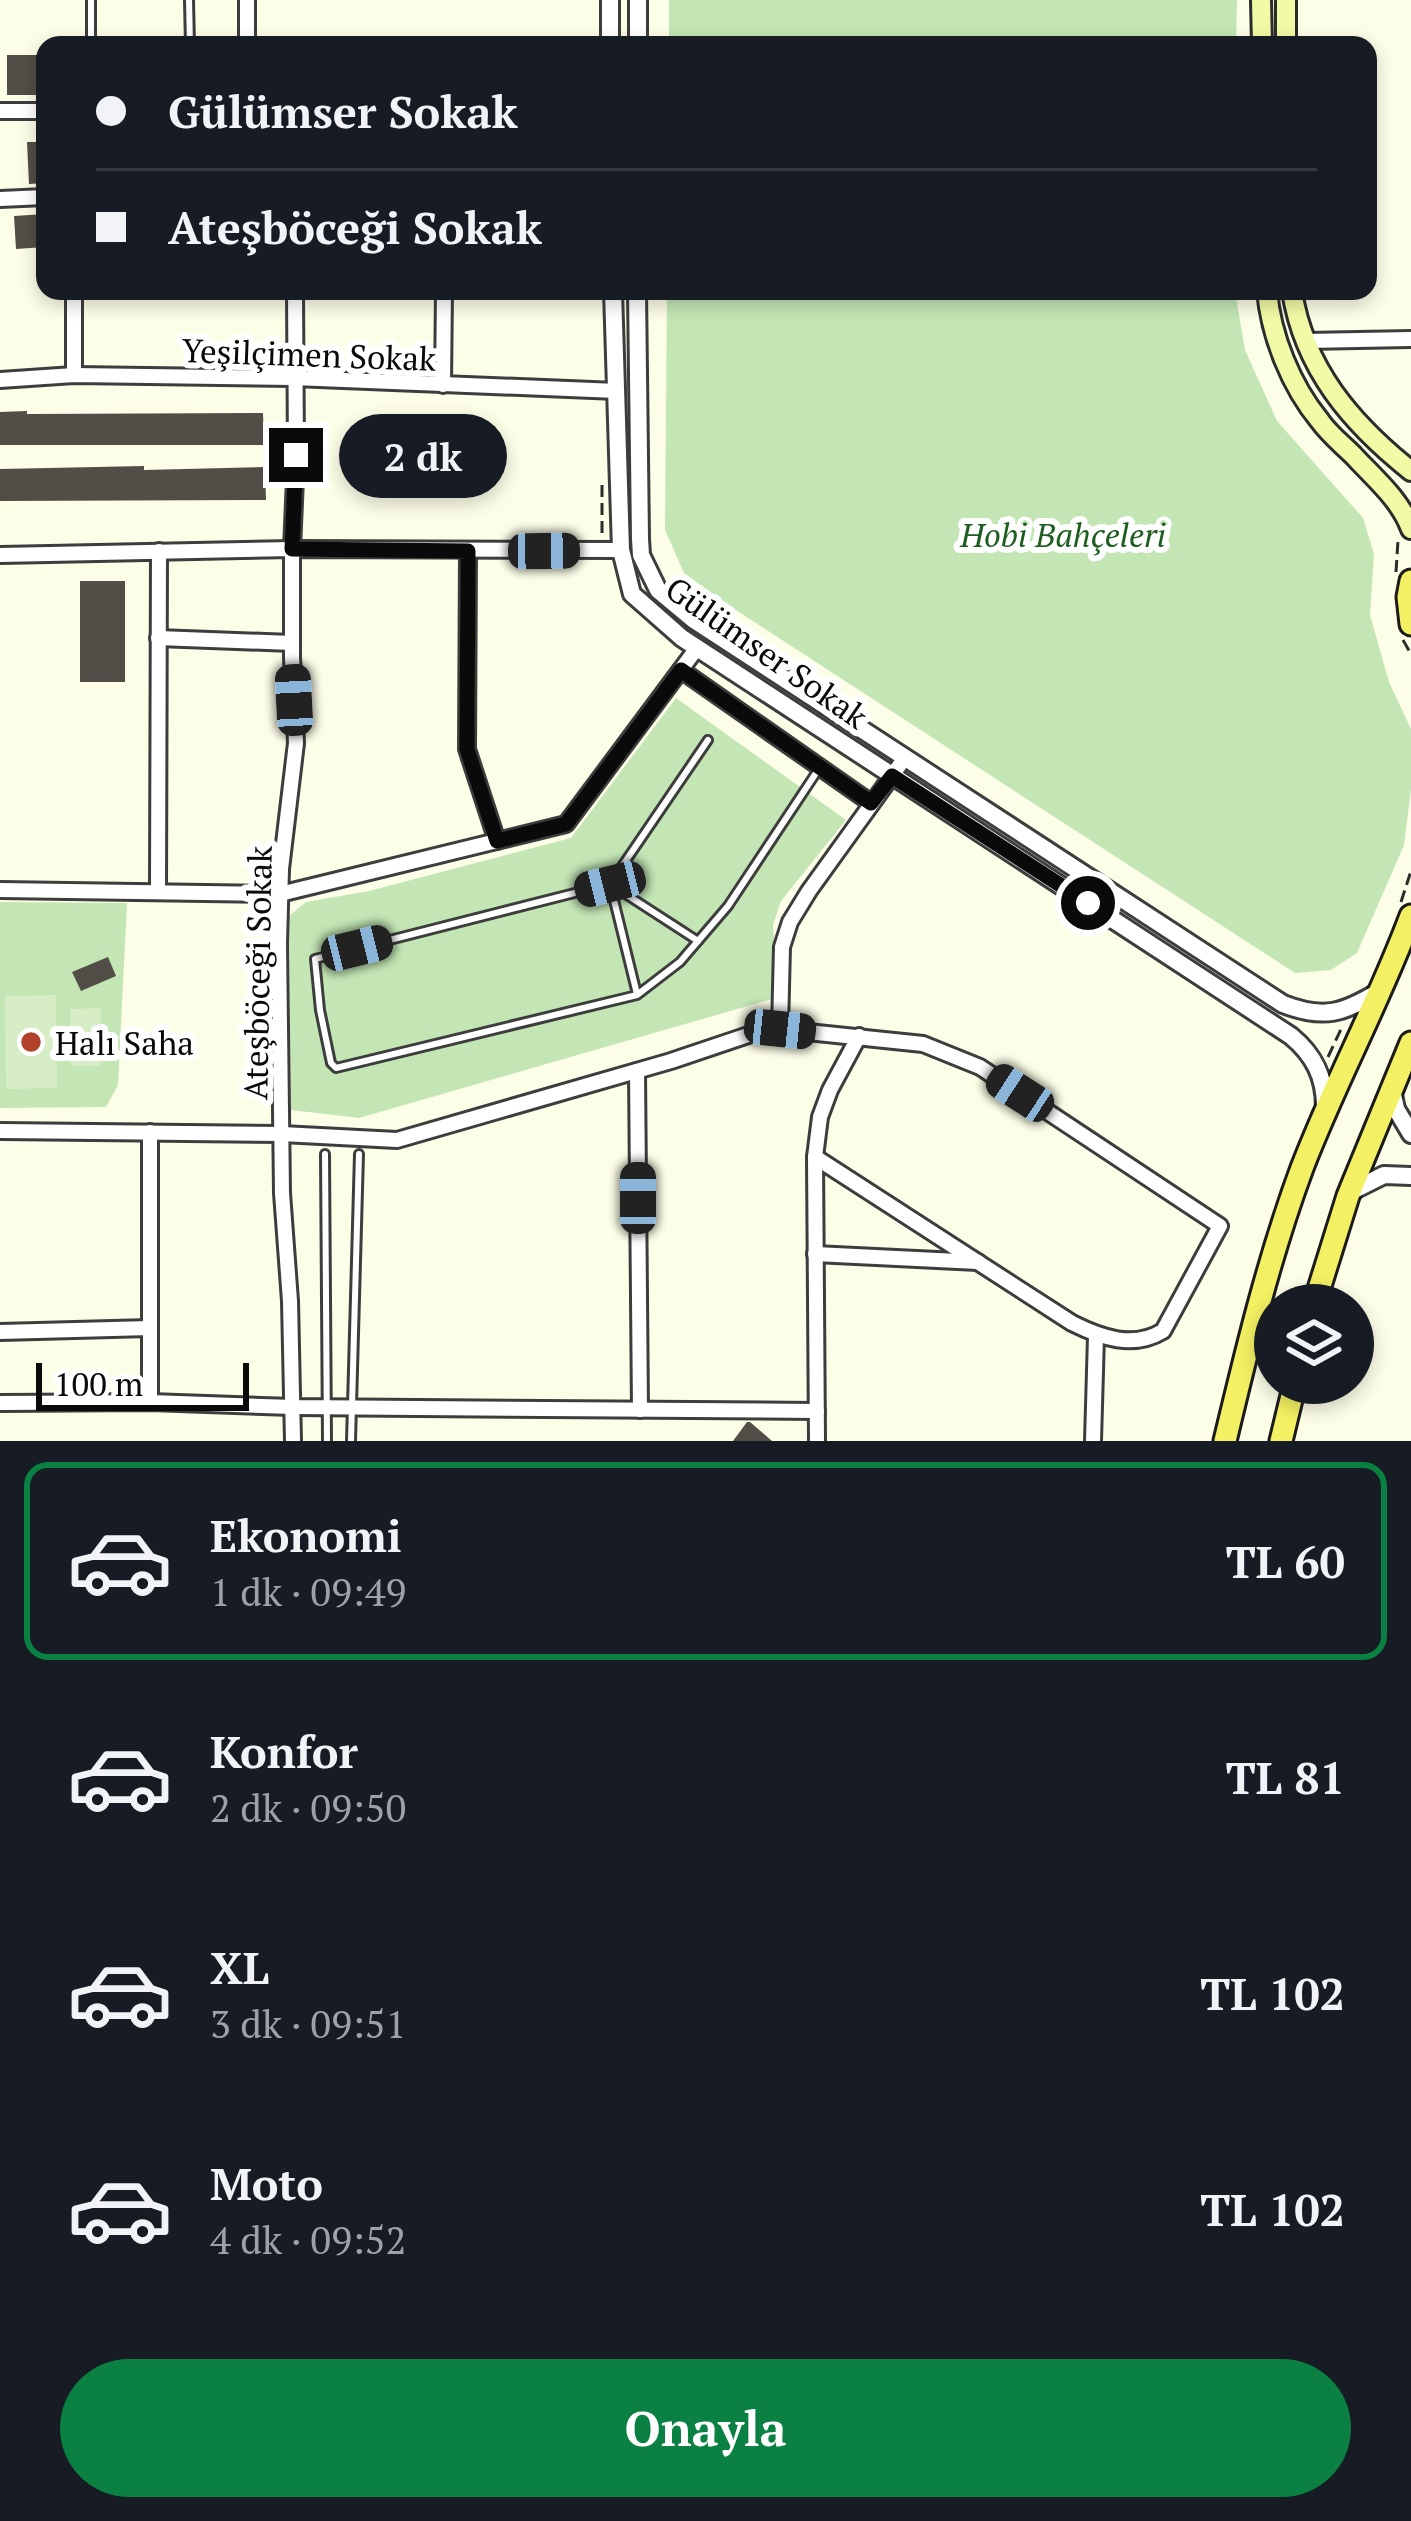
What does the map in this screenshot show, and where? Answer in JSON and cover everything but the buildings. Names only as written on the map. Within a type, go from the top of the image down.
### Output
[{"type":"main road","points":[[1261,0],[1262,36]]},
{"type":"main road","points":[[1286,0],[1286,36]]},
{"type":"main road","points":[[1269,300],[1276,335],[1307,403],[1383,484],[1411,529]]},
{"type":"main road","points":[[1295,300],[1306,341],[1328,386],[1352,418],[1411,471]]},
{"type":"main road","points":[[1411,581],[1411,624]]},
{"type":"main road","points":[[1225,1441],[1273,1253],[1325,1111],[1411,916]]},
{"type":"main road","points":[[1321,1284],[1350,1192],[1411,1042]]},
{"type":"main road","points":[[1281,1441],[1289,1404]]},
{"type":"street","points":[[247,0],[248,36]]},
{"type":"street","points":[[610,0],[610,36]]},
{"type":"street","points":[[638,0],[638,36]]},
{"type":"street","points":[[0,111],[36,111]]},
{"type":"street","points":[[0,199],[36,197]]},
{"type":"street","points":[[74,300],[74,376]]},
{"type":"street","name":"Ateşböceği Sokak","points":[[293,1441],[282,1193],[280,894],[296,742],[292,643],[295,300]]},
{"type":"street","points":[[443,385],[444,300]]},
{"type":"street","name":"Gülümser Sokak","points":[[614,300],[621,550],[632,594],[697,648],[1291,1036],[1317,1066]]},
{"type":"street","points":[[637,300],[641,555],[658,590],[694,620],[1283,1004],[1316,1013],[1344,1010],[1382,990]]},
{"type":"street","points":[[1306,341],[1411,339]]},
{"type":"street","name":"Yeşilçimen Sokak","points":[[0,380],[294,378],[616,392]]},
{"type":"street","points":[[0,555],[292,549],[621,550]]},
{"type":"street","points":[[158,892],[159,551]]},
{"type":"street","points":[[468,551],[467,749],[497,841]]},
{"type":"street","points":[[158,638],[292,643]]},
{"type":"street","points":[[0,890],[280,894],[566,824],[697,648]]},
{"type":"street","points":[[681,670],[871,803]]},
{"type":"street","points":[[780,1029],[782,947],[790,922],[904,759]]},
{"type":"street","points":[[0,1131],[397,1140],[769,1028],[923,1044],[980,1067],[1220,1226],[1163,1331],[1147,1341],[1096,1336],[815,1157]]},
{"type":"street","points":[[817,1441],[815,1157],[820,1117],[859,1036]]},
{"type":"street","points":[[1317,1066],[1325,1090],[1325,1111]]},
{"type":"street","points":[[637,1071],[640,1410]]},
{"type":"street","points":[[1391,1090],[1411,1134]]},
{"type":"street","points":[[150,1132],[150,1402]]},
{"type":"street","points":[[1350,1192],[1384,1175],[1411,1176]]},
{"type":"street","points":[[815,1254],[980,1262]]},
{"type":"street","points":[[0,1332],[150,1328]]},
{"type":"street","points":[[1094,1441],[1096,1336]]},
{"type":"street","points":[[0,1403],[817,1411]]},
{"type":"lane","points":[[91,36],[92,0]]},
{"type":"lane","points":[[189,0],[190,36]]},
{"type":"lane","points":[[708,740],[610,884],[315,959],[331,1063],[336,1068],[637,995],[680,962],[728,907],[820,767]]},
{"type":"lane","points":[[610,884],[698,941]]},
{"type":"lane","points":[[610,884],[637,995]]},
{"type":"lane","points":[[325,1154],[327,1441]]},
{"type":"lane","points":[[351,1441],[359,1154]]},
{"type":"path","points":[[1317,1066],[1328,1057],[1345,1021],[1344,1010]]},
{"type":"green space","points":[[669,0],[1237,0],[1236,36],[669,36]]},
{"type":"green space","name":"Hobi Bahçeleri","points":[[667,300],[1237,300],[1245,350],[1277,421],[1363,518],[1374,554],[1370,615],[1389,682],[1411,729],[1411,789],[1404,845],[1357,953],[1331,970],[1295,973],[725,603],[684,573],[665,530]]},
{"type":"green space","points":[[676,698],[846,820],[781,901],[773,925],[779,997],[359,1118],[291,1110],[289,916],[306,902],[369,891],[571,838]]},
{"type":"green space","points":[[0,902],[127,903],[118,1085],[106,1107],[0,1108]]},
{"type":"green space","name":"Halı Saha","points":[[56,995],[57,1088],[6,1089],[5,996]]},
{"type":"green space","points":[[101,1008],[101,1066],[71,1066],[70,1009]]},
{"type":"place","name":"Halı Saha","points":[[31,1042]]},
{"type":"route","points":[[296,455],[292,549],[468,551],[467,749],[497,841],[566,824],[681,670],[871,803],[892,776],[1088,903]]}]
